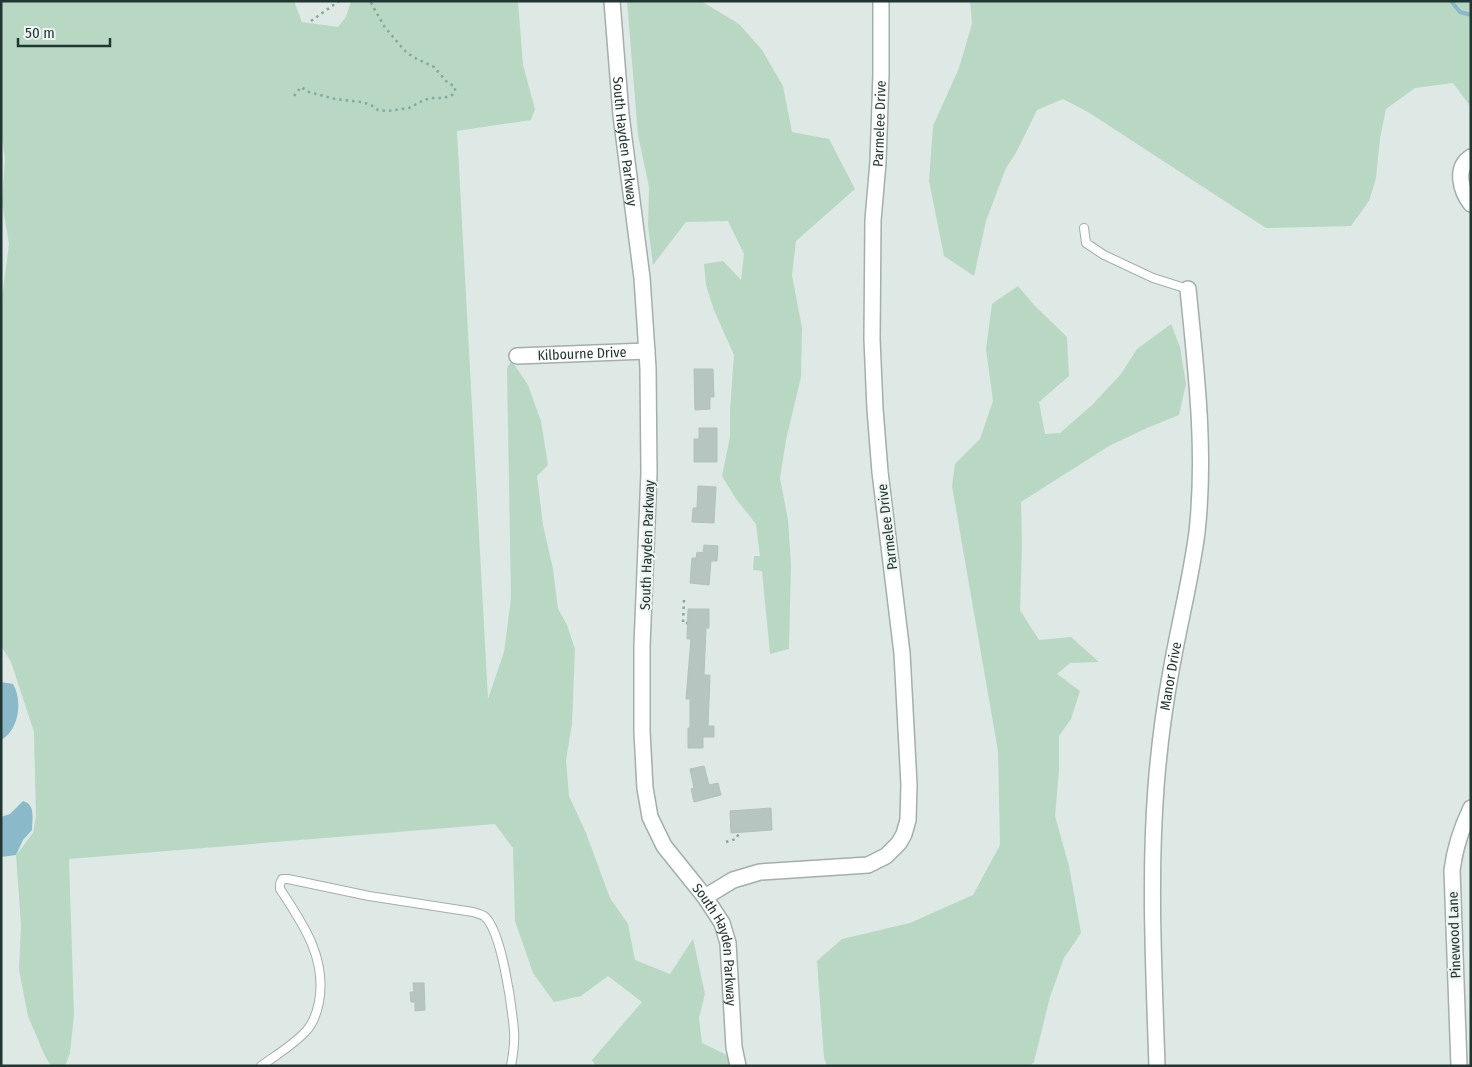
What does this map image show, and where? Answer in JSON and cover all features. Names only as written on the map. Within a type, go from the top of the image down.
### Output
[{"type":"street","name":"South Hayden Parkway","points":[[612,1],[621,116],[642,278],[647,351],[650,440],[648,539],[642,646],[642,732],[645,788],[650,817],[664,846],[705,897],[722,923],[728,943],[734,1047],[738,1066]]},
{"type":"street","name":"Parmelee Drive","points":[[705,897],[733,880],[760,872],[868,865],[886,856],[899,843],[908,820],[909,785],[902,653],[880,472],[872,338],[873,220],[878,162],[881,1]]},
{"type":"street","points":[[1471,157],[1463,165],[1460,174],[1463,190],[1471,204]]},
{"type":"street","name":"Manor Drive","points":[[1157,1066],[1152,922],[1152,864],[1156,787],[1171,672],[1191,572],[1201,485],[1198,389],[1188,289]]},
{"type":"street","name":"Kilbourne Drive","points":[[517,356],[647,351]]},
{"type":"street","name":"Pinewood Lane","points":[[1459,1066],[1452,870],[1460,831],[1471,808]]},
{"type":"lane","points":[[1084,228],[1084,240],[1086,243],[1104,255],[1153,278],[1188,289]]},
{"type":"lane","points":[[261,1066],[308,1030],[317,1014],[322,988],[321,972],[313,947],[302,923],[280,889],[282,880],[288,879],[369,896],[473,912],[484,916],[492,926],[498,942],[509,997],[514,1032],[511,1066]]},
{"type":"path","points":[[311,21],[339,1]]},
{"type":"path","points":[[294,96],[301,87],[309,92],[334,99],[362,102],[372,105],[378,110],[388,111],[409,108],[424,100],[444,98],[455,92],[455,87],[446,81],[434,68],[404,50],[384,26],[370,1]]},
{"type":"path","points":[[684,600],[683,623],[687,623]]},
{"type":"path","points":[[726,842],[736,839],[739,833]]},
{"type":"green space","points":[[1,1],[294,1],[302,22],[338,27],[346,17],[351,1],[518,1],[523,65],[535,109],[531,120],[457,131],[488,699],[504,652],[511,599],[507,367],[512,361],[528,385],[541,421],[548,465],[537,476],[543,525],[553,569],[558,609],[567,625],[575,649],[572,724],[566,760],[569,796],[586,833],[610,898],[628,924],[635,960],[670,974],[693,939],[705,994],[699,1018],[702,1043],[729,1056],[731,1066],[596,1066],[592,1060],[642,1002],[608,976],[581,996],[554,1002],[533,973],[515,921],[513,848],[495,824],[69,859],[74,1015],[70,1053],[65,1066],[51,1066],[28,1016],[19,970],[21,925],[16,855],[33,833],[36,816],[34,732],[11,662],[1,646],[1,306],[9,244],[2,203],[5,157],[1,134]]},
{"type":"green space","points":[[627,1],[701,1],[739,24],[762,50],[783,86],[792,132],[829,139],[855,189],[796,241],[792,275],[802,328],[801,377],[786,440],[780,478],[788,520],[791,564],[789,649],[770,654],[762,571],[753,570],[754,556],[760,556],[756,524],[736,499],[722,476],[730,437],[734,355],[714,310],[706,285],[704,264],[723,261],[741,280],[744,254],[728,221],[686,222],[653,265],[648,226],[649,187],[638,135]]},
{"type":"green space","points":[[970,1],[1471,1],[1471,107],[1453,83],[1415,88],[1386,109],[1380,138],[1376,178],[1369,201],[1351,226],[1266,228],[1088,112],[1063,99],[1037,110],[1017,151],[1006,168],[986,221],[974,276],[944,256],[929,181],[933,126],[959,68],[972,24]]},
{"type":"green space","points":[[1018,286],[1034,305],[1067,337],[1069,376],[1039,402],[1045,434],[1060,433],[1092,405],[1121,374],[1137,349],[1171,324],[1180,347],[1186,384],[1179,415],[1109,446],[1021,502],[1020,610],[1039,640],[1071,637],[1099,662],[1070,663],[1057,674],[1080,691],[1071,719],[1059,736],[1059,771],[1055,816],[1069,866],[1081,933],[1064,958],[1050,997],[1034,1062],[1030,1066],[827,1066],[824,1058],[817,961],[842,939],[910,923],[973,895],[1000,845],[998,751],[952,486],[955,464],[980,439],[993,401],[986,349],[992,304]]},
{"type":"water","points":[[1,682],[13,684],[18,699],[18,707],[12,729],[1,740]]},
{"type":"water","points":[[23,801],[30,805],[32,809],[32,830],[23,840],[16,855],[1,857],[1,817],[10,814]]},
{"type":"building","points":[[694,369],[713,369],[714,397],[710,397],[710,409],[695,410]]},
{"type":"building","points":[[699,428],[717,428],[717,462],[694,462],[694,439],[699,439]]},
{"type":"building","points":[[698,486],[716,487],[714,523],[692,522],[693,508],[697,508]]},
{"type":"building","points":[[704,545],[718,546],[717,561],[711,561],[709,585],[690,583],[692,558],[696,558],[697,552],[703,553]]},
{"type":"building","points":[[688,609],[709,609],[709,628],[706,628],[704,675],[710,675],[708,726],[714,726],[714,737],[703,737],[703,748],[688,748],[690,699],[686,699],[691,639],[687,639]]},
{"type":"building","points":[[704,766],[709,785],[718,783],[721,795],[694,802],[691,789],[694,788],[690,769]]},
{"type":"building","points":[[771,808],[772,830],[731,833],[730,811]]},
{"type":"building","points":[[413,983],[424,983],[425,1010],[415,1011],[415,1002],[411,1002],[410,992],[414,992]]},
{"type":"waterway","points":[[1451,1],[1460,12],[1471,15]]}]
